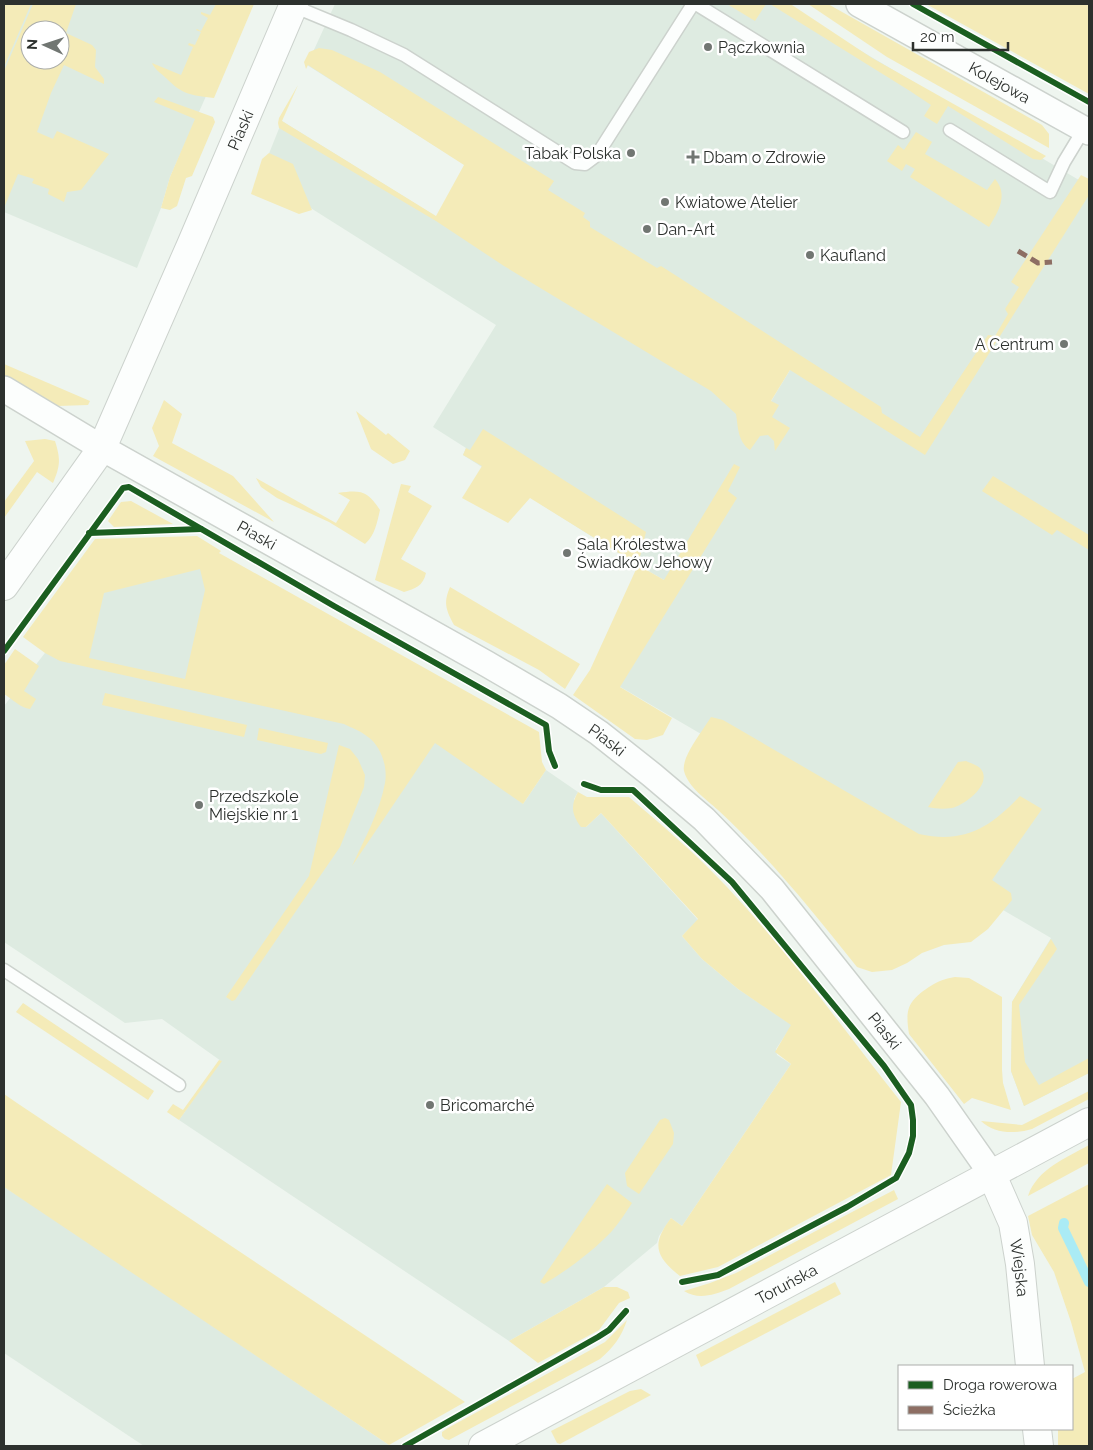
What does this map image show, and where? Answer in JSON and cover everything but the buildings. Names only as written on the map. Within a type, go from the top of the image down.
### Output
[{"type":"street","name":"Kolejowa","points":[[859,4],[1087,130]]},
{"type":"street","name":"Piaski","points":[[4,586],[102,448],[293,5]]},
{"type":"street","points":[[4,390],[102,448]]},
{"type":"street","name":"Piaski","points":[[102,448],[559,706],[599,733],[652,775],[704,819],[772,889],[937,1096],[991,1173]]},
{"type":"street","name":"Toruńska","points":[[483,1446],[1089,1122]]},
{"type":"street","name":"Wiejska","points":[[991,1173],[1013,1223],[1020,1264],[1030,1365]]},
{"type":"street","points":[[1037,1430],[1039,1446]]},
{"type":"lane","points":[[293,5],[404,55],[575,163],[585,164],[597,155],[695,4],[903,132]]},
{"type":"lane","points":[[950,130],[1050,192],[1064,162],[1087,130]]},
{"type":"lane","points":[[4,970],[180,1084]]},
{"type":"shaded area","points":[[4,4],[247,4],[170,177],[161,208],[137,268],[4,212]]},
{"type":"shaded area","points":[[4,4],[31,4],[24,20],[20,20],[20,30],[4,67]]},
{"type":"shaded area","points":[[33,4],[76,4],[70,21],[26,20]]},
{"type":"shaded area","points":[[216,4],[254,4],[214,98],[193,95],[182,91],[158,71],[152,63],[181,75],[193,47],[188,45],[189,43],[195,45],[201,32],[196,30],[201,31],[208,18],[201,14],[201,12],[210,15]]},
{"type":"shaded area","points":[[335,4],[782,4],[1089,186],[1089,1073],[1024,1106],[1011,1071],[1012,1002],[1051,938],[605,678],[664,580],[463,455],[466,448],[433,427],[496,325],[260,176],[282,121],[761,418],[790,370],[307,65]]},
{"type":"shaded area","points":[[727,4],[766,4],[755,21]]},
{"type":"shaded area","points":[[770,4],[792,5],[872,58],[1046,156],[1041,160],[1033,159],[948,106],[937,124],[924,116],[931,105]]},
{"type":"shaded area","points":[[808,4],[828,4],[1042,125],[1049,134],[1049,148],[887,57]]},
{"type":"shaded area","points":[[926,4],[1089,4],[1089,94]]},
{"type":"shaded area","points":[[20,34],[20,70],[62,70],[37,132],[53,139],[57,131],[109,154],[81,190],[67,192],[64,202],[48,194],[49,189],[32,183],[34,179],[18,174],[4,208],[4,71]]},
{"type":"shaded area","points":[[70,35],[92,45],[96,50],[95,67],[104,79],[104,84],[70,68]]},
{"type":"shaded area","points":[[319,48],[332,50],[380,72],[554,181],[548,190],[585,213],[583,217],[590,222],[590,227],[657,268],[661,266],[881,407],[882,413],[920,437],[988,335],[995,336],[1008,314],[1005,309],[1019,287],[1011,282],[1081,175],[1089,179],[1089,195],[925,455],[790,370],[771,401],[779,405],[772,417],[790,428],[775,451],[774,441],[768,435],[760,436],[750,450],[741,439],[736,414],[711,391],[504,266],[436,221],[279,128],[279,118],[298,85],[282,121],[436,216],[464,165],[308,65],[306,69],[304,62],[309,52]]},
{"type":"shaded area","points":[[158,97],[213,117],[215,122],[192,176],[186,178],[177,206],[170,210],[161,208],[170,177],[195,119],[154,102]]},
{"type":"shaded area","points":[[916,132],[932,142],[925,154],[987,190],[995,179],[999,185],[1002,197],[999,209],[989,227],[910,177],[915,169],[906,164],[902,171],[887,161],[898,145],[904,150]]},
{"type":"shaded area","points":[[269,153],[293,164],[312,210],[299,214],[251,194],[262,159]]},
{"type":"shaded area","points":[[4,364],[90,401],[88,405],[58,406],[4,376]]},
{"type":"shaded area","points":[[164,400],[182,414],[172,443],[233,476],[274,522],[153,456],[159,446],[152,428]]},
{"type":"shaded area","points":[[356,411],[410,451],[405,460],[393,464],[371,449]]},
{"type":"shaded area","points":[[483,429],[646,532],[638,565],[530,498],[508,523],[462,498],[482,466],[463,455],[466,448],[470,450]]},
{"type":"shaded area","points":[[45,439],[55,441],[59,458],[53,483],[37,472],[4,518],[4,502],[34,461],[25,441]]},
{"type":"shaded area","points":[[734,464],[740,467],[728,491],[737,498],[620,687],[672,718],[663,735],[647,740],[635,739],[573,695],[590,670],[638,565],[664,580]]},
{"type":"shaded area","points":[[993,476],[1089,535],[1089,550],[1057,530],[1052,535],[982,491]]},
{"type":"shaded area","points":[[256,478],[336,523],[350,500],[338,493],[362,493],[371,498],[380,510],[377,524],[365,544],[329,522],[277,498],[261,487]]},
{"type":"shaded area","points":[[401,484],[411,486],[408,492],[432,506],[401,559],[426,573],[425,577],[418,586],[404,592],[375,580]]},
{"type":"shaded area","points":[[131,501],[173,524],[114,527],[108,521],[121,502]]},
{"type":"shaded area","points":[[197,536],[221,551],[219,553],[539,732],[542,762],[546,770],[523,804],[435,743],[352,866],[376,815],[386,777],[380,751],[373,741],[365,735],[344,724],[60,661],[23,637],[95,539]],"holes":[[[200,569],[205,590],[185,679],[89,658],[104,593]]]},
{"type":"shaded area","points":[[218,553],[523,804],[546,770],[578,792],[574,799],[586,827],[601,813],[698,920],[682,936],[702,959],[738,989],[792,1025],[776,1049],[777,1055],[791,1064],[682,1226],[671,1218],[659,1236],[657,1243],[604,1287],[509,1341],[179,1120],[221,1061],[162,1019],[125,1023],[4,942],[4,706],[102,579]]},
{"type":"shaded area","points":[[450,587],[580,664],[565,689],[539,670],[454,625],[446,606]]},
{"type":"shaded area","points":[[15,649],[39,666],[24,691],[36,699],[30,709],[20,705],[4,694],[4,665]]},
{"type":"shaded area","points":[[105,693],[247,725],[244,737],[102,705]]},
{"type":"shaded area","points":[[711,717],[723,720],[919,834],[950,837],[975,831],[998,817],[1020,796],[1042,809],[992,880],[1011,893],[1012,900],[988,929],[971,942],[944,945],[922,953],[892,970],[872,972],[857,967],[773,866],[737,828],[698,792],[686,777],[684,765],[686,758]]},
{"type":"shaded area","points":[[259,728],[328,743],[326,752],[321,754],[257,740]]},
{"type":"shaded area","points":[[339,745],[350,749],[358,759],[365,775],[364,787],[340,847],[235,1000],[232,1001],[226,997],[309,876]]},
{"type":"shaded area","points":[[966,761],[980,768],[983,774],[981,786],[970,798],[958,806],[940,809],[928,807],[958,762]]},
{"type":"shaded area","points":[[578,792],[587,797],[629,797],[704,864],[773,939],[901,1102],[891,1175],[718,1267],[680,1276],[671,1269],[661,1255],[659,1242],[661,1235],[671,1218],[682,1226],[791,1064],[775,1052],[791,1025],[738,989],[702,959],[682,936],[698,919],[601,813],[586,827],[581,827],[573,810]]},
{"type":"shaded area","points":[[1051,939],[1057,949],[1019,1005],[1025,1062],[1039,1085],[1089,1058],[1089,1073],[1024,1106],[1011,1071],[1012,1002]]},
{"type":"shaded area","points":[[955,977],[969,978],[1002,997],[1003,1083],[1011,1110],[972,1098],[964,1104],[909,1034],[907,1018],[912,1001],[932,985]]},
{"type":"shaded area","points":[[23,1003],[154,1091],[148,1100],[16,1012]]},
{"type":"shaded area","points":[[219,1060],[222,1061],[179,1120],[167,1112],[173,1104],[183,1110]]},
{"type":"shaded area","points":[[1089,1091],[1089,1099],[1032,1129],[1019,1132],[998,1131],[981,1121],[1022,1125]]},
{"type":"shaded area","points":[[4,1094],[465,1402],[389,1445],[4,1187]]},
{"type":"shaded area","points":[[665,1118],[669,1120],[674,1133],[673,1144],[639,1194],[627,1186],[625,1173],[660,1120]]},
{"type":"shaded area","points":[[1089,1145],[1089,1163],[1028,1196],[1038,1178],[1045,1171]]},
{"type":"shaded area","points":[[607,1184],[632,1203],[612,1231],[580,1260],[544,1284],[540,1282]]},
{"type":"shaded area","points":[[1089,1184],[1089,1446],[1058,1446],[1058,1430],[1073,1430],[1073,1378],[1085,1372],[1054,1272],[1032,1235],[1028,1216]]},
{"type":"shaded area","points":[[4,1187],[389,1445],[144,1446],[4,1353]]},
{"type":"shaded area","points":[[894,1190],[898,1199],[729,1289],[712,1295],[700,1296],[684,1291],[736,1273]]},
{"type":"shaded area","points":[[835,1282],[841,1294],[701,1367],[696,1355]]},
{"type":"shaded area","points":[[604,1287],[617,1287],[628,1292],[630,1298],[619,1303],[599,1330],[538,1363],[509,1341]]},
{"type":"shaded area","points":[[627,1320],[616,1341],[600,1359],[449,1440],[442,1436],[442,1432],[448,1428],[605,1342]]},
{"type":"shaded area","points":[[641,1389],[651,1395],[560,1444],[557,1443],[551,1431],[630,1391]]},
{"type":"waterway","points":[[1064,1223],[1063,1228],[1089,1282]]},
{"type":"marked path","points":[[1018,251],[1038,263],[1052,262]]},
{"type":"cycle path","points":[[913,4],[1089,102]]},
{"type":"cycle path","points":[[4,651],[123,488],[129,487],[334,606],[546,725],[549,751],[555,766]]},
{"type":"cycle path","points":[[89,533],[201,529]]},
{"type":"cycle path","points":[[584,784],[601,790],[633,790],[732,882],[884,1066],[911,1105],[913,1136],[909,1153],[896,1178],[847,1207],[718,1275],[682,1282]]},
{"type":"cycle path","points":[[405,1446],[598,1337],[609,1330],[626,1311]]},
{"type":"place","name":"Pączkownia","points":[[708,47]]},
{"type":"place","name":"Tabak Polska","points":[[631,153]]},
{"type":"place","name":"Dbam o Zdrowie","points":[[693,157]]},
{"type":"place","name":"Kwiatowe Atelier","points":[[665,202]]},
{"type":"place","name":"Dan-Art","points":[[647,229]]},
{"type":"place","name":"Kaufland","points":[[810,255]]},
{"type":"place","name":"A Centrum","points":[[1064,344]]},
{"type":"place","name":"Sala Królestwa Świadków Jehowy","points":[[567,553]]},
{"type":"place","name":"Przedszkole Miejskie nr 1","points":[[199,805]]},
{"type":"place","name":"Bricomarché","points":[[430,1105]]}]
